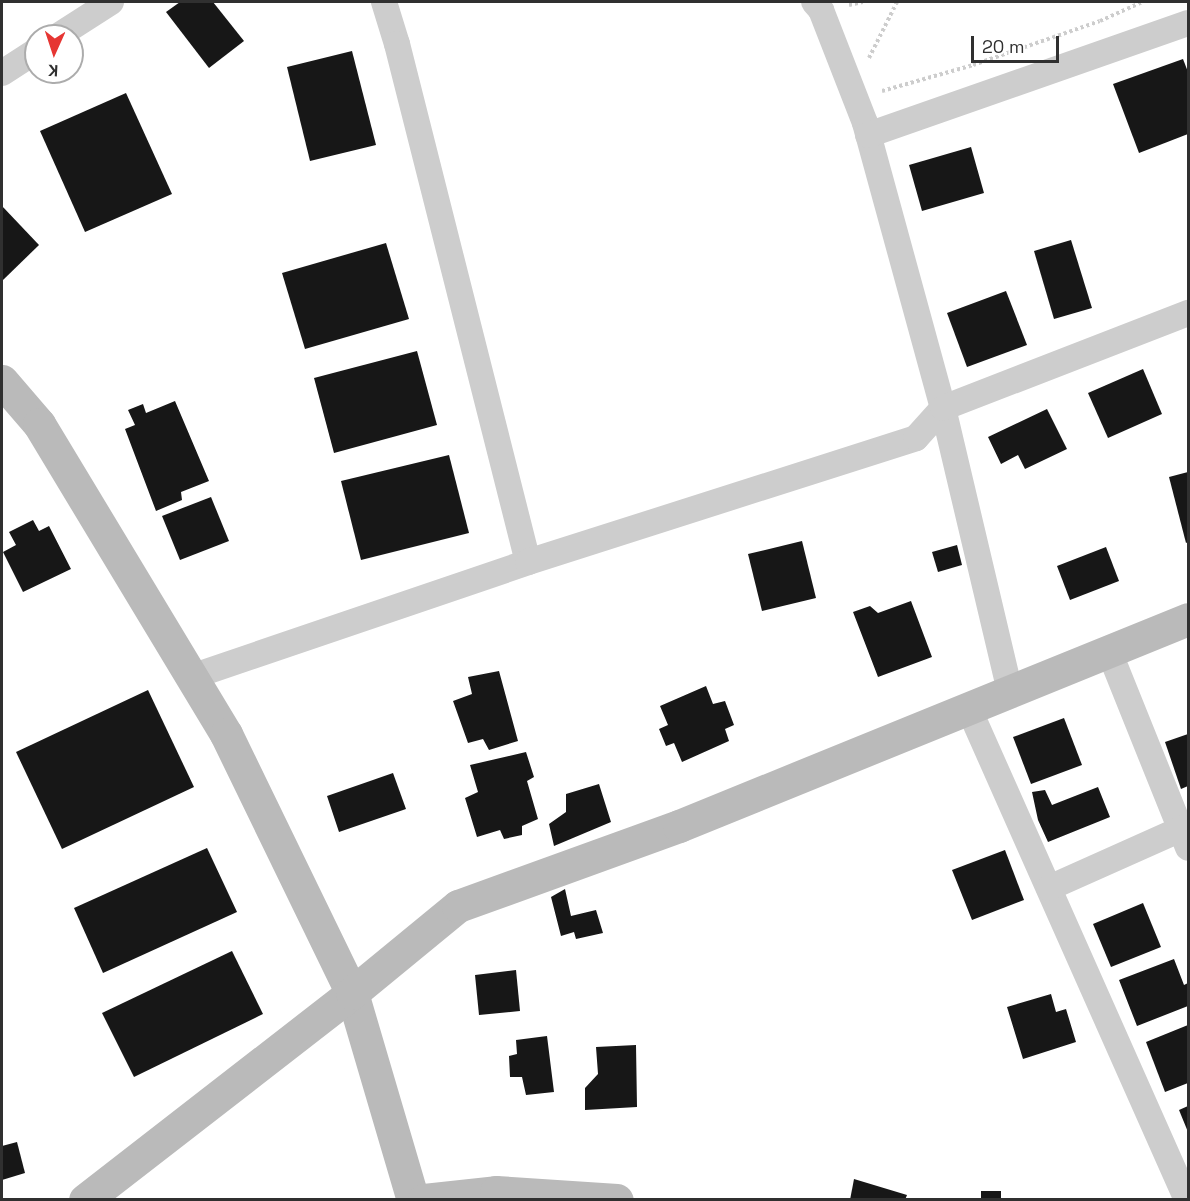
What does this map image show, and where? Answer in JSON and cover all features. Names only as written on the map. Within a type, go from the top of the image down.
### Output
[{"type":"street","points":[[77,24],[111,2]]},
{"type":"street","points":[[384,2],[397,44],[528,562]]},
{"type":"street","points":[[814,2],[821,10],[868,135],[943,408],[1010,692]]},
{"type":"street","points":[[868,135],[1188,23]]},
{"type":"street","points":[[2,73],[24,59]]},
{"type":"street","points":[[191,677],[528,562],[916,438],[943,408],[1188,313]]},
{"type":"street","points":[[2,381],[39,424],[226,734],[352,993],[413,1200]]},
{"type":"street","points":[[84,1200],[352,993],[458,906],[679,826],[1188,619]]},
{"type":"street","points":[[1049,888],[1185,838],[1109,651]]},
{"type":"street","points":[[969,709],[1187,1200]]},
{"type":"street","points":[[424,1200],[496,1192],[617,1200]]},
{"type":"path","points":[[855,99],[873,47],[897,2]]},
{"type":"path","points":[[855,99],[973,65],[1100,21],[1142,2]]},
{"type":"building","points":[[180,2],[213,2],[244,41],[209,68],[166,12]]},
{"type":"building","points":[[352,51],[376,145],[310,161],[287,67]]},
{"type":"building","points":[[1183,59],[1188,72],[1188,134],[1139,153],[1113,84]]},
{"type":"building","points":[[126,93],[172,194],[85,232],[40,131]]},
{"type":"building","points":[[971,147],[984,193],[922,211],[909,165]]},
{"type":"building","points":[[2,206],[39,245],[2,281]]},
{"type":"building","points":[[1071,240],[1092,308],[1054,319],[1034,251]]},
{"type":"building","points":[[386,243],[409,319],[305,349],[282,273]]},
{"type":"building","points":[[1006,291],[1027,345],[967,367],[947,313]]},
{"type":"building","points":[[417,351],[437,425],[334,453],[314,378]]},
{"type":"building","points":[[1143,369],[1162,414],[1108,438],[1088,393]]},
{"type":"building","points":[[175,401],[209,481],[181,492],[182,500],[156,511],[125,429],[135,425],[128,410],[143,404],[146,413]]},
{"type":"building","points":[[1047,409],[1067,449],[1025,469],[1018,455],[1001,464],[988,437]]},
{"type":"building","points":[[449,455],[469,533],[361,560],[341,481]]},
{"type":"building","points":[[1188,472],[1188,542],[1186,543],[1169,477]]},
{"type":"building","points":[[211,497],[229,541],[180,560],[162,516]]},
{"type":"building","points":[[33,520],[39,531],[49,526],[71,569],[23,592],[3,552],[16,545],[9,532]]},
{"type":"building","points":[[802,541],[816,598],[762,611],[748,554]]},
{"type":"building","points":[[957,545],[962,565],[938,572],[932,552]]},
{"type":"building","points":[[1106,547],[1119,581],[1070,600],[1057,566]]},
{"type":"building","points":[[911,601],[932,657],[878,677],[853,612],[870,606],[878,613]]},
{"type":"building","points":[[499,671],[518,741],[489,750],[483,739],[468,743],[453,701],[472,694],[468,677]]},
{"type":"building","points":[[706,686],[713,704],[725,701],[734,725],[725,729],[729,741],[682,762],[674,743],[666,746],[659,729],[668,725],[660,706]]},
{"type":"building","points":[[148,690],[194,787],[62,849],[16,752]]},
{"type":"building","points":[[1064,718],[1082,765],[1031,784],[1013,737]]},
{"type":"building","points":[[1188,734],[1188,786],[1181,789],[1165,742]]},
{"type":"building","points":[[526,752],[534,777],[527,781],[538,819],[522,826],[522,835],[504,839],[500,830],[477,837],[465,798],[478,792],[470,765]]},
{"type":"building","points":[[393,773],[406,809],[339,832],[327,796]]},
{"type":"building","points":[[599,784],[611,822],[554,846],[549,824],[566,812],[566,794]]},
{"type":"building","points":[[1098,787],[1110,817],[1048,842],[1038,820],[1032,792],[1045,790],[1052,805]]},
{"type":"building","points":[[207,848],[237,912],[103,973],[74,908]]},
{"type":"building","points":[[1005,850],[1024,900],[972,920],[952,870]]},
{"type":"building","points":[[565,889],[571,916],[596,910],[603,933],[576,939],[574,932],[561,936],[551,897]]},
{"type":"building","points":[[1143,903],[1161,947],[1111,967],[1093,924]]},
{"type":"building","points":[[232,951],[263,1014],[134,1077],[102,1013]]},
{"type":"building","points":[[1174,959],[1184,985],[1188,983],[1188,1006],[1137,1026],[1119,980]]},
{"type":"building","points":[[516,970],[520,1011],[479,1015],[475,975]]},
{"type":"building","points":[[1051,994],[1056,1012],[1066,1009],[1076,1042],[1023,1059],[1007,1007]]},
{"type":"building","points":[[1188,1025],[1188,1083],[1165,1092],[1146,1042]]},
{"type":"building","points":[[547,1036],[554,1092],[526,1095],[522,1077],[510,1077],[509,1056],[517,1054],[516,1040]]},
{"type":"building","points":[[636,1045],[637,1107],[585,1110],[585,1088],[598,1074],[596,1047]]},
{"type":"building","points":[[1188,1106],[1188,1132],[1179,1110]]},
{"type":"building","points":[[17,1142],[25,1173],[2,1180],[2,1146]]},
{"type":"building","points":[[854,1179],[907,1195],[905,1200],[850,1200]]},
{"type":"building","points":[[981,1191],[1001,1191],[1001,1200],[981,1200]]}]
